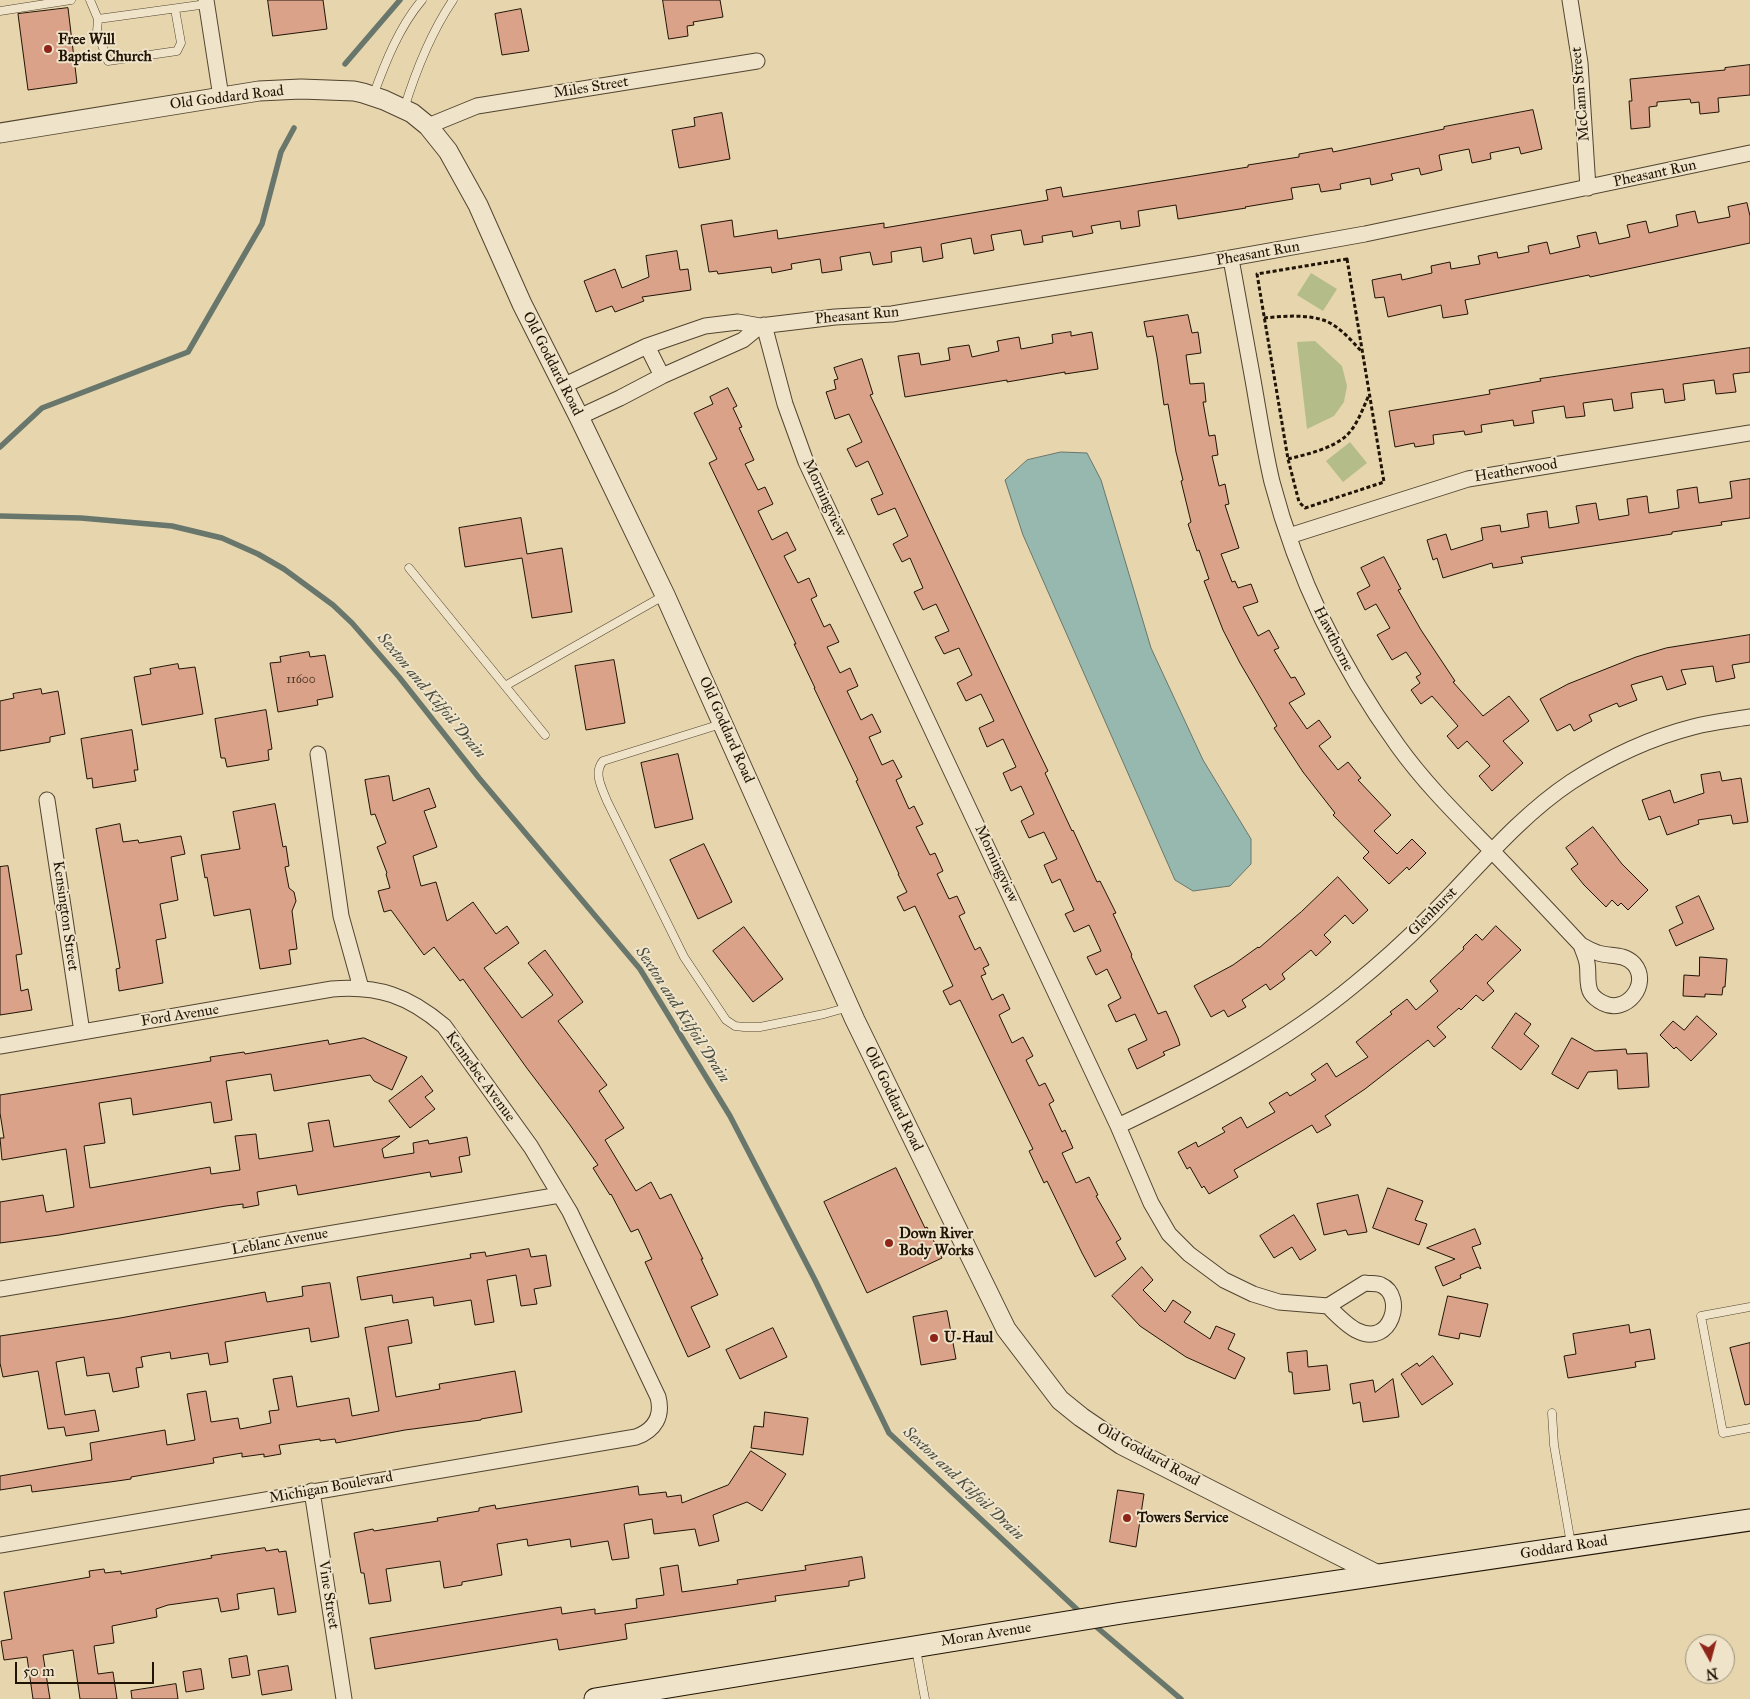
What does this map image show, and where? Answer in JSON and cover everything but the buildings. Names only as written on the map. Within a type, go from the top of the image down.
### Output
[{"type":"main road","name":"Goddard Road","points":[[1378,1575],[1750,1520]]},
{"type":"main road","name":"Moran Avenue","points":[[595,1699],[1122,1613],[1378,1575]]},
{"type":"street","name":"McCann Street","points":[[1570,0],[1580,63],[1588,188]]},
{"type":"street","points":[[206,2],[220,97]]},
{"type":"street","name":"Miles Street","points":[[428,126],[477,106],[757,61]]},
{"type":"street","name":"Old Goddard Road","points":[[0,133],[258,91],[300,89],[354,91],[372,96],[404,108],[428,126],[448,152],[478,205],[522,304],[665,595],[849,1007],[1006,1329],[1060,1400],[1081,1418],[1122,1445],[1378,1575]]},
{"type":"street","name":"Pheasant Run","points":[[563,386],[647,346],[667,338],[713,325],[738,322],[762,325],[836,317],[892,314],[934,308],[1231,259],[1365,234],[1750,154]]},
{"type":"street","name":"Hawthorne","points":[[1231,259],[1264,445],[1273,483],[1306,583],[1326,629],[1370,706],[1422,777],[1581,945],[1599,953],[1626,958],[1635,965],[1639,974],[1639,982],[1637,992],[1632,999],[1624,1005],[1606,1005],[1592,994],[1589,987],[1587,964],[1581,945]]},
{"type":"street","points":[[579,417],[662,376],[743,340],[762,325]]},
{"type":"street","name":"Morningview","points":[[762,325],[785,404],[806,462],[1118,1126],[1151,1203],[1169,1234],[1189,1254],[1224,1280],[1253,1294],[1279,1302],[1328,1306]]},
{"type":"street","points":[[647,346],[662,376]]},
{"type":"street","name":"Heatherwood","points":[[1289,536],[1468,479],[1750,433]]},
{"type":"street","name":"Glenhurst","points":[[1118,1126],[1221,1075],[1271,1045],[1319,1012],[1398,947],[1492,852],[1548,799],[1591,770],[1634,748],[1668,735],[1693,727],[1750,717]]},
{"type":"street","points":[[318,754],[341,916],[361,988]]},
{"type":"street","name":"Kensington Street","points":[[48,800],[82,1032]]},
{"type":"street","name":"Ford Avenue","points":[[0,1046],[332,989],[361,988]]},
{"type":"street","name":"Kennebec Avenue","points":[[361,988],[387,992],[408,1000],[427,1011],[444,1026],[531,1147],[570,1212],[590,1251],[658,1397],[660,1412],[656,1422]]},
{"type":"street","name":"Leblanc Avenue","points":[[0,1289],[560,1195]]},
{"type":"street","name":"Michigan Boulevard","points":[[0,1545],[636,1437],[645,1434],[656,1422]]},
{"type":"street","name":"Vine Street","points":[[312,1491],[344,1699]]},
{"type":"lane","points":[[0,11],[71,0]]},
{"type":"lane","points":[[90,0],[98,19],[97,32],[108,61],[177,51],[181,43],[175,9]]},
{"type":"lane","points":[[372,96],[383,67],[396,42],[415,8],[422,0]]},
{"type":"lane","points":[[404,108],[418,64],[438,21],[453,0]]},
{"type":"lane","points":[[98,19],[175,9],[206,2]]},
{"type":"lane","points":[[409,568],[545,735]]},
{"type":"lane","points":[[505,686],[665,595]]},
{"type":"lane","points":[[723,723],[603,761],[599,766],[598,776],[607,801],[684,957],[726,1020],[735,1026],[760,1026],[824,1014],[849,1007]]},
{"type":"lane","points":[[1750,1307],[1701,1316],[1723,1433],[1750,1428]]},
{"type":"lane","points":[[1552,1413],[1554,1445],[1571,1547]]},
{"type":"lane","points":[[916,1647],[925,1699]]},
{"type":"path","points":[[1347,259],[1384,482],[1305,508],[1299,502],[1279,412],[1264,318],[1257,274],[1347,259]]},
{"type":"path","points":[[1264,318],[1293,316],[1327,321],[1345,334],[1362,352]]},
{"type":"path","points":[[1288,459],[1334,444],[1347,435],[1370,394]]},
{"type":"green space","points":[[1311,273],[1337,289],[1323,311],[1297,295]]},
{"type":"green space","points":[[1315,341],[1342,366],[1347,386],[1344,402],[1334,416],[1307,429],[1297,342]]},
{"type":"green space","points":[[1350,442],[1367,463],[1343,482],[1326,461]]},
{"type":"water","points":[[1061,452],[1087,453],[1101,480],[1151,648],[1203,760],[1251,839],[1251,864],[1230,886],[1193,891],[1175,880],[1023,535],[1005,480],[1027,460]]},
{"type":"waterway","points":[[345,64],[400,0]]},
{"type":"waterway","points":[[0,447],[42,408],[188,352],[262,224],[281,152],[294,128]]},
{"type":"waterway","name":"Sexton and Kilfoil Drain","points":[[0,516],[81,518],[172,526],[222,538],[258,554],[284,569],[333,605],[352,623],[399,677],[479,778],[640,969],[730,1116],[815,1280],[889,1433],[1083,1615]]},
{"type":"waterway","name":"Sexton and Kilfoil Drain","points":[[1093,1624],[1181,1699]]},
{"type":"place","name":"Free Will Baptist Church","points":[[48,49]]},
{"type":"place","name":"Down River Body Works","points":[[889,1243]]},
{"type":"place","name":"U-Haul","points":[[934,1338]]},
{"type":"place","name":"Towers Service","points":[[1127,1518]]}]
